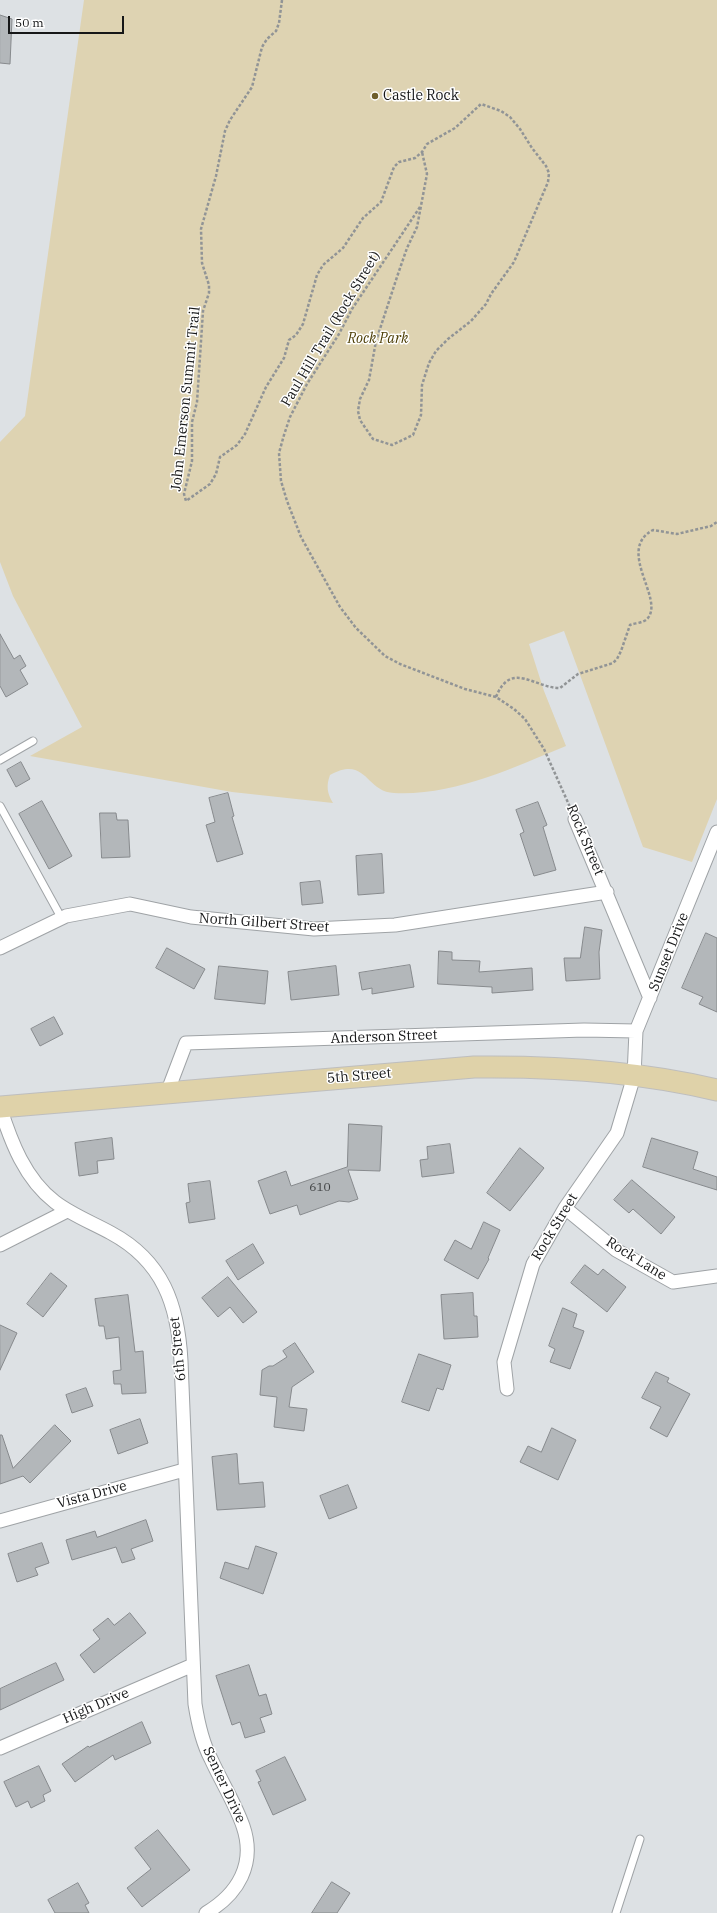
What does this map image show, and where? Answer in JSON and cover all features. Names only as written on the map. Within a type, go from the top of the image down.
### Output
[{"type":"main road","name":"5th Street","points":[[0,1107],[474,1067],[550,1068],[634,1076],[717,1090]]},
{"type":"street","name":"Rock Street","points":[[575,819],[607,892],[650,998]]},
{"type":"street","name":"Sunset Drive","points":[[634,1076],[636,1031],[717,832]]},
{"type":"street","name":"North Gilbert Street","points":[[0,948],[62,919],[97,909],[130,904],[191,917],[314,929],[396,925],[607,892]]},
{"type":"street","name":"Anderson Street","points":[[167,1093],[186,1043],[576,1031],[636,1031]]},
{"type":"street","name":"Rock Street","points":[[507,1389],[504,1362],[533,1264],[565,1208],[617,1134],[634,1076]]},
{"type":"street","name":"6th Street","points":[[0,1107],[12,1142],[30,1175],[43,1191],[67,1211],[119,1237],[137,1250],[153,1267],[165,1286],[174,1311],[180,1344],[193,1665]]},
{"type":"street","name":"Rock Lane","points":[[565,1208],[616,1250],[673,1282],[717,1276]]},
{"type":"street","points":[[0,1245],[67,1211]]},
{"type":"street","name":"Vista Drive","points":[[0,1521],[184,1470]]},
{"type":"street","name":"High Drive","points":[[0,1748],[193,1665]]},
{"type":"street","name":"Senter Drive","points":[[193,1665],[195,1704],[202,1735],[211,1760],[242,1824],[246,1845],[243,1871],[236,1887],[223,1902],[206,1913]]},
{"type":"lane","points":[[0,760],[33,741]]},
{"type":"lane","points":[[0,806],[62,919]]},
{"type":"lane","points":[[616,1913],[640,1839]]},
{"type":"path","name":"John Emerson Summit Trail","points":[[282,0],[279,23],[276,31],[266,39],[262,47],[252,87],[230,120],[225,131],[216,176],[201,229],[202,263],[209,285],[209,293],[203,311],[196,402],[192,422],[192,461],[184,494],[186,500],[210,484],[216,474],[220,457],[237,446],[246,434],[266,387],[284,358],[289,340],[296,335],[303,324],[312,286],[323,265],[343,248],[363,218],[381,202],[394,167],[399,162],[414,158],[422,152]]},
{"type":"path","points":[[481,104],[501,111],[510,117],[520,128],[532,148],[546,166],[549,173],[548,182],[514,262],[491,294],[486,304],[472,321],[440,347],[429,363],[422,385],[421,415],[413,435],[392,445],[373,439],[360,420],[358,411],[360,399],[369,380],[376,341],[407,248],[417,228],[427,174],[422,152],[427,144],[455,128],[481,104]]},
{"type":"path","name":"Paul Hill Trail (Rock Street)","points":[[421,206],[404,229],[352,309],[339,334],[306,384],[290,417],[282,441],[279,453],[281,481],[301,537],[327,585],[340,607],[369,642],[385,656],[400,664],[465,689],[496,697]]},
{"type":"path","points":[[496,697],[501,685],[514,678],[523,678],[553,688],[560,688],[572,677],[613,663],[617,659],[630,625],[646,621],[649,617],[651,609],[650,599],[639,557],[639,544],[642,538],[653,530],[677,534],[712,526],[717,522]]},
{"type":"path","name":"Rock Street","points":[[496,697],[514,709],[525,719],[535,733],[552,764],[575,819]]},
{"type":"green space","name":"Rock Park","points":[[84,0],[717,0],[717,799],[692,862],[643,847],[564,631],[529,644],[544,691],[566,746],[504,771],[461,785],[416,793],[394,793],[384,791],[377,787],[359,772],[352,769],[342,770],[330,775],[328,789],[329,796],[333,803],[232,792],[30,756],[82,727],[13,596],[0,562],[0,442],[25,416]]},
{"type":"building","points":[[0,15],[12,19],[10,64],[0,63]]},
{"type":"building","points":[[0,634],[14,659],[20,655],[26,666],[20,670],[28,684],[6,697],[0,686]]},
{"type":"building","points":[[21,762],[30,779],[16,787],[7,770]]},
{"type":"building","points":[[228,793],[234,816],[232,817],[243,854],[217,862],[206,825],[215,822],[209,798]]},
{"type":"building","points":[[42,801],[72,856],[49,869],[19,814]]},
{"type":"building","points":[[538,802],[547,825],[543,827],[556,870],[534,876],[520,834],[524,832],[516,810]]},
{"type":"building","points":[[100,813],[116,813],[117,820],[128,820],[130,857],[102,858]]},
{"type":"building","points":[[382,854],[384,893],[358,895],[356,856]]},
{"type":"building","points":[[320,881],[323,903],[302,905],[300,883]]},
{"type":"building","points":[[585,927],[602,930],[599,952],[600,979],[566,981],[564,958],[580,958]]},
{"type":"building","points":[[706,933],[717,938],[717,1012],[699,1004],[703,997],[682,988]]},
{"type":"building","points":[[167,948],[205,969],[194,989],[156,968]]},
{"type":"building","points":[[439,951],[452,952],[452,960],[480,961],[479,972],[532,968],[533,990],[492,993],[492,987],[438,984]]},
{"type":"building","points":[[410,965],[414,987],[372,994],[372,988],[362,990],[359,973]]},
{"type":"building","points":[[219,966],[268,971],[265,1004],[215,999]]},
{"type":"building","points":[[336,966],[339,995],[291,1000],[288,972]]},
{"type":"building","points":[[54,1017],[63,1034],[40,1046],[31,1029]]},
{"type":"building","points":[[349,1124],[382,1126],[380,1171],[348,1170],[358,1199],[349,1202],[339,1201],[300,1215],[297,1205],[270,1214],[258,1181],[286,1171],[291,1186],[347,1167]]},
{"type":"building","points":[[112,1138],[114,1159],[97,1161],[98,1173],[79,1176],[75,1143]]},
{"type":"building","points":[[652,1138],[698,1152],[693,1169],[717,1177],[717,1190],[643,1167]]},
{"type":"building","points":[[450,1144],[454,1173],[422,1177],[420,1160],[428,1159],[427,1147]]},
{"type":"building","points":[[520,1148],[544,1168],[510,1211],[487,1193]]},
{"type":"building","points":[[632,1180],[675,1217],[661,1234],[633,1209],[629,1213],[614,1200]]},
{"type":"building","points":[[210,1181],[215,1219],[189,1223],[186,1203],[190,1202],[188,1184]]},
{"type":"building","points":[[484,1222],[500,1230],[488,1258],[489,1259],[478,1279],[444,1260],[455,1240],[471,1249]]},
{"type":"building","points":[[253,1244],[264,1263],[238,1280],[226,1261]]},
{"type":"building","points":[[585,1265],[598,1275],[603,1269],[626,1287],[607,1312],[571,1283]]},
{"type":"building","points":[[51,1273],[67,1286],[43,1317],[27,1304]]},
{"type":"building","points":[[228,1277],[257,1312],[243,1323],[230,1307],[218,1317],[202,1298]]},
{"type":"building","points":[[473,1293],[474,1316],[477,1316],[478,1337],[444,1339],[441,1295]]},
{"type":"building","points":[[128,1295],[135,1352],[143,1351],[146,1393],[122,1394],[121,1384],[114,1384],[113,1371],[121,1370],[119,1337],[106,1339],[104,1326],[99,1326],[95,1299]]},
{"type":"building","points":[[563,1308],[577,1314],[573,1327],[584,1331],[570,1369],[550,1362],[555,1349],[549,1346]]},
{"type":"building","points":[[0,1325],[17,1333],[0,1370]]},
{"type":"building","points":[[295,1343],[314,1372],[292,1387],[289,1407],[307,1409],[304,1431],[274,1427],[277,1397],[260,1395],[262,1370],[269,1366],[273,1366],[287,1357],[283,1351]]},
{"type":"building","points":[[419,1354],[451,1365],[443,1390],[437,1388],[429,1411],[402,1402]]},
{"type":"building","points":[[656,1372],[669,1378],[667,1382],[690,1394],[667,1437],[650,1428],[661,1407],[642,1398]]},
{"type":"building","points":[[86,1388],[93,1406],[72,1413],[66,1395]]},
{"type":"building","points":[[140,1419],[148,1443],[118,1454],[110,1430]]},
{"type":"building","points":[[55,1425],[71,1441],[30,1483],[23,1476],[0,1484],[0,1435],[2,1435],[13,1468]]},
{"type":"building","points":[[552,1428],[576,1440],[558,1480],[520,1462],[528,1446],[541,1452]]},
{"type":"building","points":[[237,1454],[239,1484],[263,1482],[265,1507],[217,1510],[212,1457]]},
{"type":"building","points":[[348,1485],[357,1508],[329,1519],[320,1496]]},
{"type":"building","points":[[146,1520],[153,1541],[131,1549],[135,1559],[122,1563],[116,1547],[72,1560],[66,1540],[95,1531],[97,1537]]},
{"type":"building","points":[[42,1543],[49,1563],[35,1568],[38,1575],[17,1582],[8,1554]]},
{"type":"building","points":[[256,1546],[277,1553],[263,1594],[220,1578],[225,1562],[248,1569]]},
{"type":"building","points":[[130,1613],[146,1633],[94,1673],[80,1655],[100,1639],[93,1630],[108,1618],[114,1625]]},
{"type":"building","points":[[56,1663],[64,1680],[0,1710],[0,1689]]},
{"type":"building","points":[[249,1665],[259,1696],[266,1694],[272,1714],[260,1718],[265,1732],[245,1738],[240,1722],[232,1725],[216,1676]]},
{"type":"building","points":[[142,1722],[151,1743],[115,1760],[113,1755],[75,1782],[62,1764],[88,1746],[89,1747]]},
{"type":"building","points":[[285,1757],[306,1800],[273,1815],[258,1782],[261,1781],[256,1771]]},
{"type":"building","points":[[39,1766],[51,1791],[43,1795],[45,1801],[31,1808],[28,1801],[16,1807],[4,1782]]},
{"type":"building","points":[[158,1830],[190,1870],[142,1907],[127,1888],[151,1869],[135,1848]]},
{"type":"building","points":[[332,1882],[350,1893],[337,1913],[312,1913]]},
{"type":"building","points":[[78,1883],[89,1903],[85,1905],[89,1913],[55,1913],[48,1900]]},
{"type":"place","name":"Castle Rock","points":[[375,96]]}]
